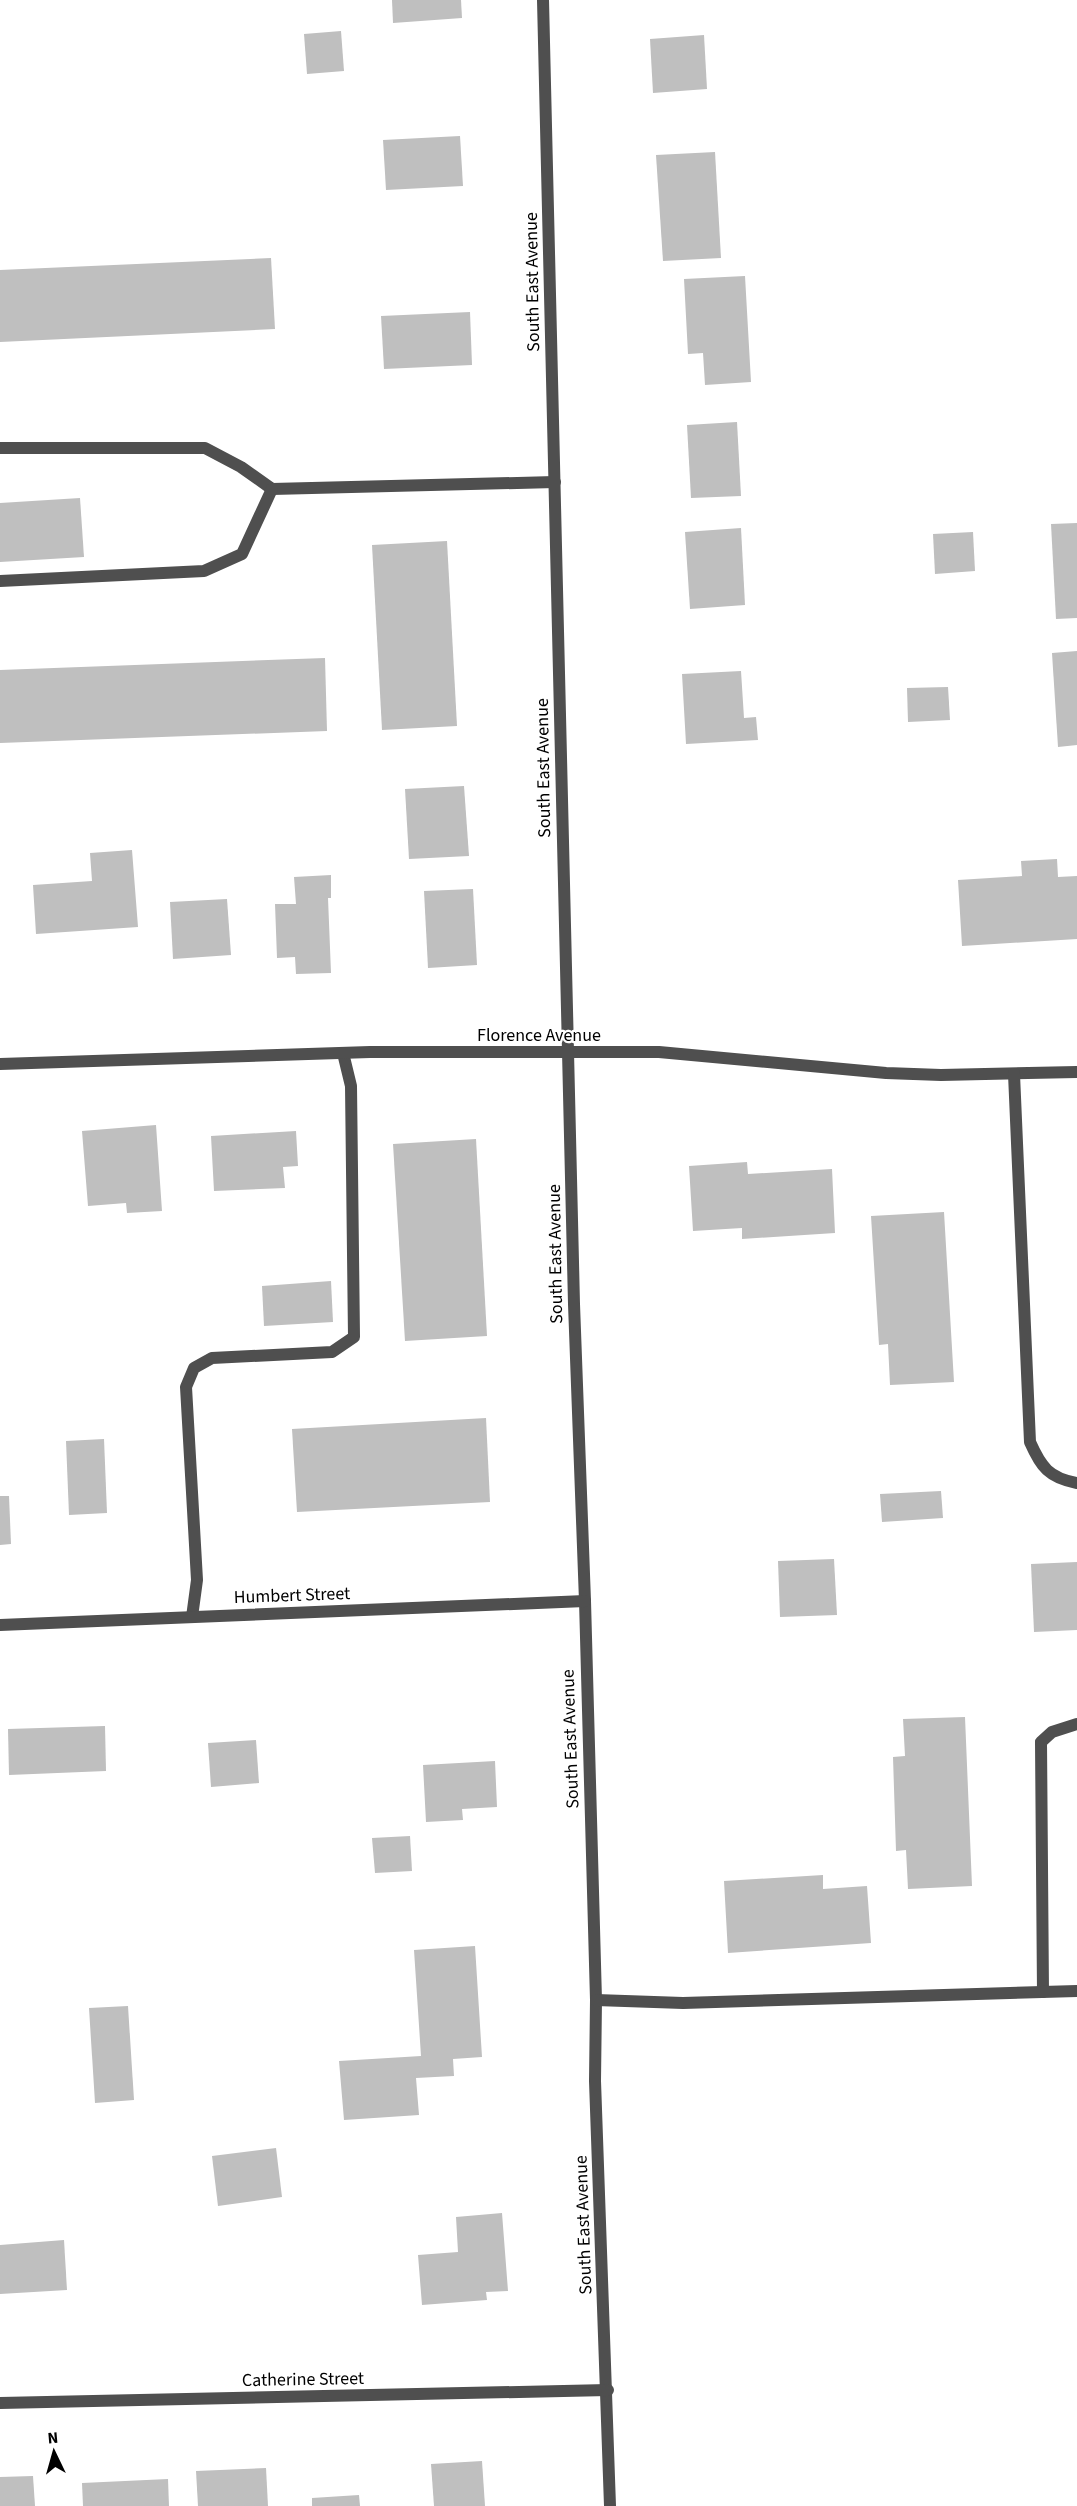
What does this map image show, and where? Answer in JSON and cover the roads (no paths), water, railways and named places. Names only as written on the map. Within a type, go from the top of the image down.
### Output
[{"type":"street","name":"South East Avenue","points":[[543,0],[574,1304],[596,2000],[595,2080],[608,2390],[610,2506]]},
{"type":"street","points":[[0,448],[205,448],[241,467],[272,489],[555,482]]},
{"type":"street","points":[[0,580],[204,571],[242,554],[272,489]]},
{"type":"street","name":"Florence Avenue","points":[[0,1064],[343,1053],[659,1052],[886,1073],[1077,1072]]},
{"type":"street","points":[[192,1617],[197,1580],[186,1387],[194,1368],[212,1358],[332,1352],[354,1337],[351,1086],[343,1053]]},
{"type":"street","points":[[1014,1074],[1030,1442],[1040,1463],[1060,1480],[1077,1483]]},
{"type":"street","name":"Humbert Street","points":[[0,1625],[585,1601]]},
{"type":"street","points":[[1043,1992],[1041,1742],[1052,1732],[1077,1724]]},
{"type":"street","points":[[596,2000],[683,2003],[1077,1991]]},
{"type":"street","name":"Catherine Street","points":[[0,2403],[608,2390]]}]
